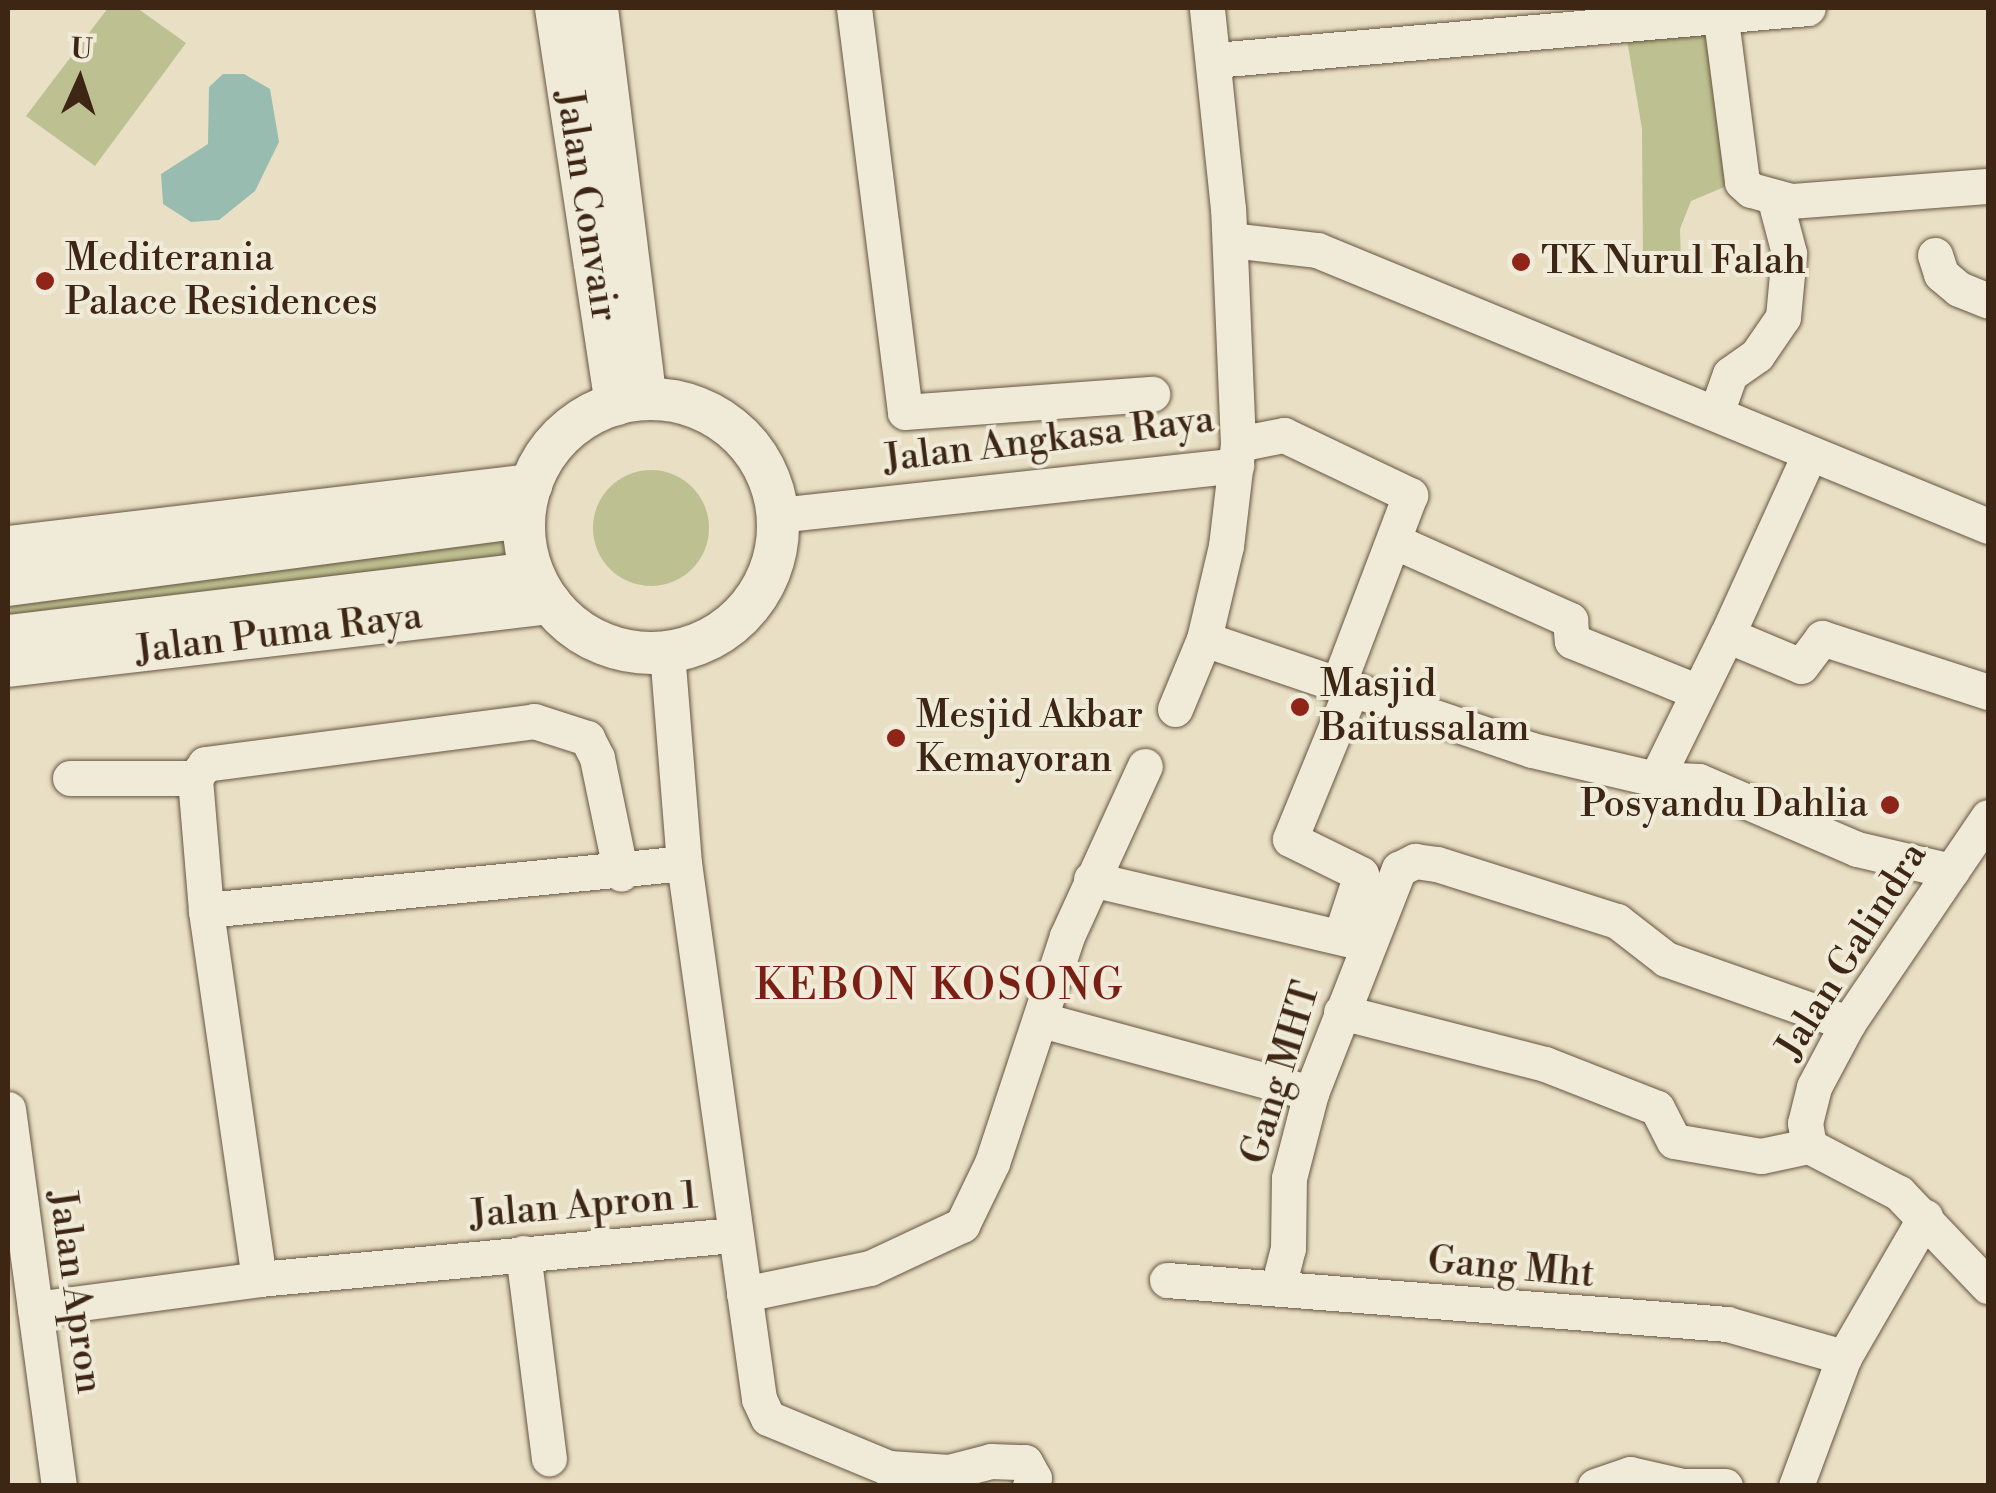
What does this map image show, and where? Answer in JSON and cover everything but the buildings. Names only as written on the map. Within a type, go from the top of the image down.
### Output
[{"type":"street","name":"Jalan Convair","points":[[556,8],[631,402]]},
{"type":"street","name":"Jalan Convair","points":[[597,8],[631,402]]},
{"type":"street","points":[[854,8],[905,412],[1152,394]]},
{"type":"street","name":"Jalan Angkasa Raya","points":[[778,515],[1237,454],[1230,240],[1208,8]]},
{"type":"street","points":[[1215,60],[1614,15],[1808,8]]},
{"type":"street","points":[[1720,12],[1742,182],[1776,200],[1988,186]]},
{"type":"street","points":[[1716,413],[1730,374],[1757,355],[1783,317],[1790,253],[1776,200]]},
{"type":"street","points":[[1230,240],[1317,250],[1988,526]]},
{"type":"street","points":[[1935,255],[1941,274],[1959,289],[1988,300]]},
{"type":"street","points":[[631,402],[694,406],[736,431],[766,469],[778,515],[778,543],[759,595],[719,634],[667,652],[601,643],[541,588],[527,501],[560,437],[631,402]]},
{"type":"street","points":[[1175,709],[1204,639],[1226,546],[1237,454],[1284,435],[1403,490],[1409,504],[1344,687]]},
{"type":"street","points":[[1656,779],[1810,455]]},
{"type":"street","points":[[8,547],[527,501]]},
{"type":"street","points":[[8,585],[527,501]]},
{"type":"street","points":[[1396,542],[1570,620],[1572,641],[1698,692]]},
{"type":"street","name":"Jalan Puma Raya","points":[[8,636],[541,588]]},
{"type":"street","name":"Jalan Puma Raya","points":[[8,666],[541,588]]},
{"type":"street","points":[[1726,635],[1802,666],[1822,638],[1988,692]]},
{"type":"street","points":[[1204,639],[1532,750],[1656,779],[1698,782],[1856,849],[1951,871]]},
{"type":"street","name":"Jalan Apron 1","points":[[35,1308],[259,1278],[735,1235],[684,863],[667,652]]},
{"type":"street","name":"Gang MHT","points":[[1278,1287],[1288,1248],[1289,1178],[1311,1093],[1341,1012],[1355,940],[1361,874],[1290,839],[1344,687]]},
{"type":"street","points":[[70,778],[195,778],[215,761],[534,721],[587,738],[598,758],[622,874]]},
{"type":"street","points":[[744,1294],[870,1268],[962,1225],[987,1178],[1091,879],[1145,766]]},
{"type":"street","points":[[195,778],[206,910],[259,1278]]},
{"type":"street","name":"Jalan Galindra","points":[[1810,1146],[1805,1123],[1814,1086],[1848,1022],[1988,817]]},
{"type":"street","name":"Gang MHT","points":[[1355,940],[1394,874],[1415,861],[1617,921],[1666,958],[1848,1022]]},
{"type":"street","points":[[206,910],[622,874],[684,863]]},
{"type":"street","name":"Gang MHT","points":[[1091,879],[1355,940]]},
{"type":"street","points":[[1341,1012],[1561,1070],[1658,1108],[1674,1141],[1761,1156],[1810,1146],[1899,1193],[1988,1286]]},
{"type":"street","name":"Gang Mht","points":[[1042,1020],[1311,1093]]},
{"type":"street","name":"Jalan Apron","points":[[8,1110],[59,1486]]},
{"type":"street","points":[[1796,1486],[1844,1357],[1924,1217]]},
{"type":"street","points":[[735,1235],[759,1399],[768,1418],[894,1477],[949,1472],[992,1461],[1024,1462],[1034,1478],[1030,1486]]},
{"type":"street","points":[[523,1253],[549,1458]]},
{"type":"street","name":"Gang Mht","points":[[1167,1280],[1727,1324],[1844,1357]]},
{"type":"street","points":[[1595,1486],[1630,1474],[1683,1486],[1725,1486]]},
{"type":"green space","points":[[108,8],[137,8],[186,43],[95,166],[26,116]]},
{"type":"green space","points":[[1713,34],[1736,182],[1691,201],[1680,229],[1681,263],[1643,263],[1642,129],[1627,40]]},
{"type":"green space","points":[[651,470],[673,475],[692,487],[704,506],[709,528],[704,550],[692,569],[673,581],[651,586],[629,581],[610,569],[598,550],[593,528],[598,506],[610,487],[629,475]]},
{"type":"green space","points":[[524,517],[527,555],[8,634],[8,579]]},
{"type":"water","points":[[223,74],[244,74],[270,89],[279,142],[255,191],[219,220],[191,222],[163,204],[161,174],[208,144],[209,87]]},
{"type":"place","name":"TK Nurul Falah","points":[[1521,262]]},
{"type":"place","name":"Mediterania Palace Residences","points":[[45,281]]},
{"type":"place","name":"Masjid Baitussalam","points":[[1300,707]]},
{"type":"place","name":"Mesjid Akbar Kemayoran","points":[[896,738]]},
{"type":"place","name":"Posyandu Dahlia","points":[[1890,805]]},
{"type":"district","name":"KEBON KOSONG","points":[[940,987]]}]
